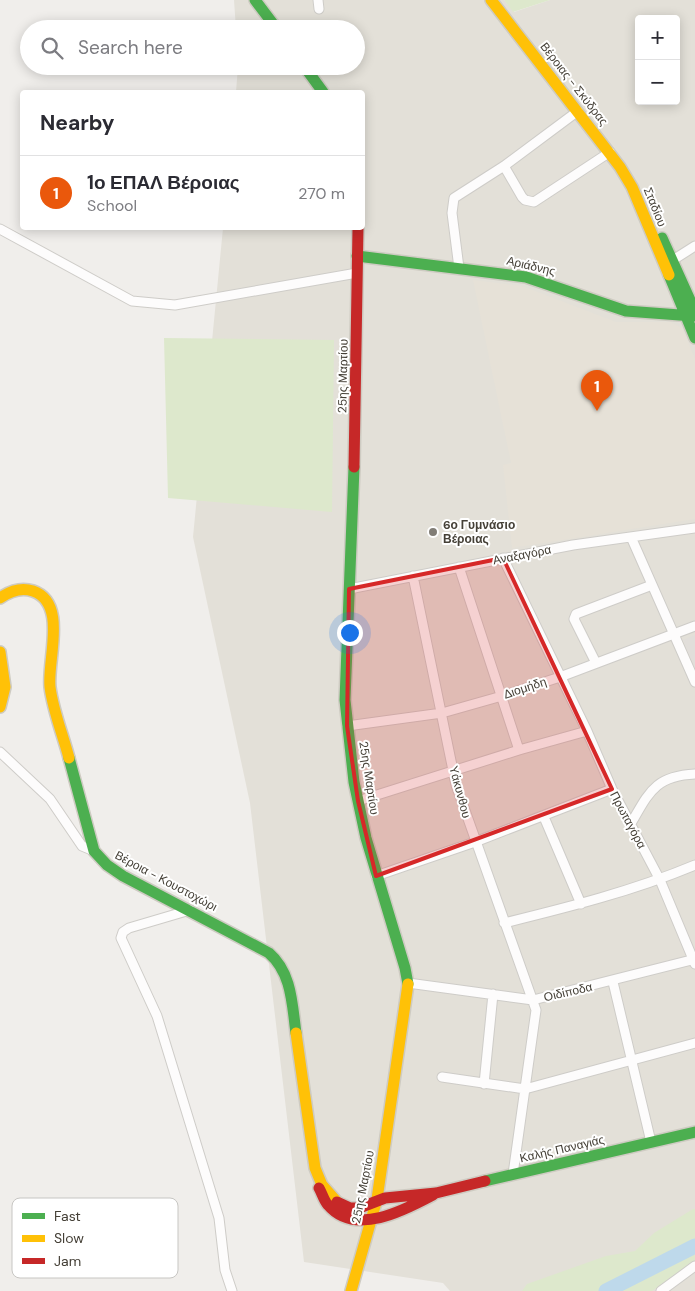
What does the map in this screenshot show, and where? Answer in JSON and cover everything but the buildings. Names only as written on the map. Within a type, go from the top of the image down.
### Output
[{"type":"street","points":[[256,0],[270,20]]},
{"type":"street","name":"Βέροιας - Σκύδρας","points":[[491,0],[610,152],[632,187]]},
{"type":"street","points":[[310,75],[321,90]]},
{"type":"street","points":[[459,268],[453,219],[453,199],[459,193],[504,166],[578,111]]},
{"type":"street","points":[[504,166],[522,197],[534,202],[610,152]]},
{"type":"street","name":"Σταδίου","points":[[632,187],[641,195],[672,260],[692,314],[695,338]]},
{"type":"street","name":"Σταδίου","points":[[632,187],[692,314]]},
{"type":"street","points":[[0,229],[132,301],[175,305],[357,273]]},
{"type":"street","name":"25ης Μαρτίου","points":[[352,1291],[376,1200],[408,983],[406,968],[376,876],[358,801],[346,700],[357,393],[358,230]]},
{"type":"street","points":[[672,260],[695,246]]},
{"type":"street","name":"Αριάδνης","points":[[357,256],[526,277],[626,311],[692,314]]},
{"type":"street","name":"Αναξαγόρα","points":[[350,589],[503,558],[695,528]]},
{"type":"street","points":[[631,537],[695,682]]},
{"type":"street","name":"Πρωταγόρα","points":[[503,558],[587,731],[630,826],[660,880],[694,961]]},
{"type":"street","points":[[459,567],[519,750]]},
{"type":"street","name":"Υάκυνθου","points":[[413,576],[453,770],[475,842],[536,1010],[512,1174]]},
{"type":"street","points":[[596,663],[574,619],[576,614],[652,585]]},
{"type":"street","points":[[0,598],[16,589],[27,589],[35,592],[48,604],[52,614],[53,634],[50,657],[50,688],[94,851]]},
{"type":"street","name":"Διομήδη","points":[[348,726],[442,713],[502,696],[560,677],[695,626]]},
{"type":"street","points":[[0,652],[4,679],[4,694],[0,707]]},
{"type":"street","points":[[358,801],[453,770],[587,731]]},
{"type":"street","points":[[0,752],[50,798],[82,846],[94,851]]},
{"type":"street","points":[[630,826],[654,787],[664,780],[679,775],[695,774]]},
{"type":"street","points":[[376,876],[544,817],[612,789]]},
{"type":"street","points":[[544,817],[581,904]]},
{"type":"street","name":"Βέροια - Κουστοχώρι","points":[[94,851],[102,862],[112,868],[272,954],[282,968],[289,985],[309,1135],[324,1200],[332,1211],[355,1221],[372,1220]]},
{"type":"street","points":[[504,923],[581,904],[660,880],[695,865]]},
{"type":"street","points":[[190,910],[129,928],[123,932],[121,938],[157,1016],[219,1218],[225,1270],[232,1291]]},
{"type":"street","name":"Οιδίποδα","points":[[408,983],[533,1000],[694,961]]},
{"type":"street","points":[[612,982],[651,1142]]},
{"type":"street","points":[[484,1084],[492,994]]},
{"type":"street","points":[[442,1077],[525,1089],[695,1043]]},
{"type":"street","name":"Καλής Παναγιάς","points":[[372,1220],[436,1193],[695,1132]]},
{"type":"street","name":"Βέροια - Κουστοχώρι","points":[[318,1178],[322,1188],[342,1205],[366,1207],[376,1200]]},
{"type":"street","name":"Καλής Παναγιάς","points":[[376,1200],[421,1193],[436,1193]]},
{"type":"street","points":[[661,1291],[695,1266]]},
{"type":"highlighted area","points":[[503,558],[612,789],[376,876],[358,801],[347,726],[349,589]]},
{"type":"shaded area","points":[[234,0],[504,0],[514,12],[550,0],[695,0],[695,1291],[450,1291],[443,1283],[304,1262],[250,803],[193,537],[223,230],[365,230],[365,90],[236,90],[237,75],[365,75],[365,20],[235,20]]},
{"type":"shaded area","points":[[473,280],[522,286],[616,322],[670,322],[682,328],[695,359],[695,519],[512,548],[503,465],[511,463]]},
{"type":"shaded area","points":[[695,635],[695,669],[683,640]]},
{"type":"green space","points":[[504,0],[550,0],[513,12]]},
{"type":"green space","points":[[164,338],[334,340],[332,512],[168,498]]},
{"type":"green space","points":[[695,1209],[695,1262],[652,1291],[522,1291],[527,1284],[606,1256],[635,1251],[654,1233]]},
{"type":"waterway","points":[[606,1291],[695,1246]]},
{"type":"traffic: fast","points":[[255,0],[270,20]]},
{"type":"traffic: fast","points":[[311,75],[322,90]]},
{"type":"traffic: fast","points":[[662,238],[695,311]]},
{"type":"traffic: fast","points":[[357,256],[526,277],[626,311],[693,316]]},
{"type":"traffic: fast","points":[[669,275],[695,338]]},
{"type":"traffic: fast","points":[[354,467],[345,700],[354,782],[366,838],[405,968],[408,984]]},
{"type":"traffic: fast","points":[[69,758],[94,851],[107,865],[123,876],[269,953],[277,961],[287,979],[296,1033]]},
{"type":"traffic: fast","points":[[485,1181],[695,1132]]},
{"type":"traffic: slow","points":[[491,0],[620,167],[632,187],[669,275]]},
{"type":"traffic: slow","points":[[0,598],[8,593],[24,589],[44,597],[50,607],[54,633],[50,676],[51,696],[69,758]]},
{"type":"traffic: slow","points":[[0,652],[5,687],[0,707]]},
{"type":"traffic: slow","points":[[351,1291],[377,1199],[408,984]]},
{"type":"traffic: slow","points":[[296,1033],[315,1168],[322,1185],[337,1202]]},
{"type":"traffic: jam","points":[[354,467],[358,230]]},
{"type":"traffic: jam","points":[[337,1202],[350,1208],[359,1208],[385,1198],[436,1193],[485,1181]]},
{"type":"traffic: jam","points":[[319,1188],[328,1205],[339,1214],[352,1219],[366,1220],[395,1213],[433,1195]]},
{"type":"place","name":"1ο ΕΠΑΛ Βέροιας","points":[[597,411]]},
{"type":"place","name":"6ο Γυμνάσιο Βέροιας","points":[[433,532]]}]
